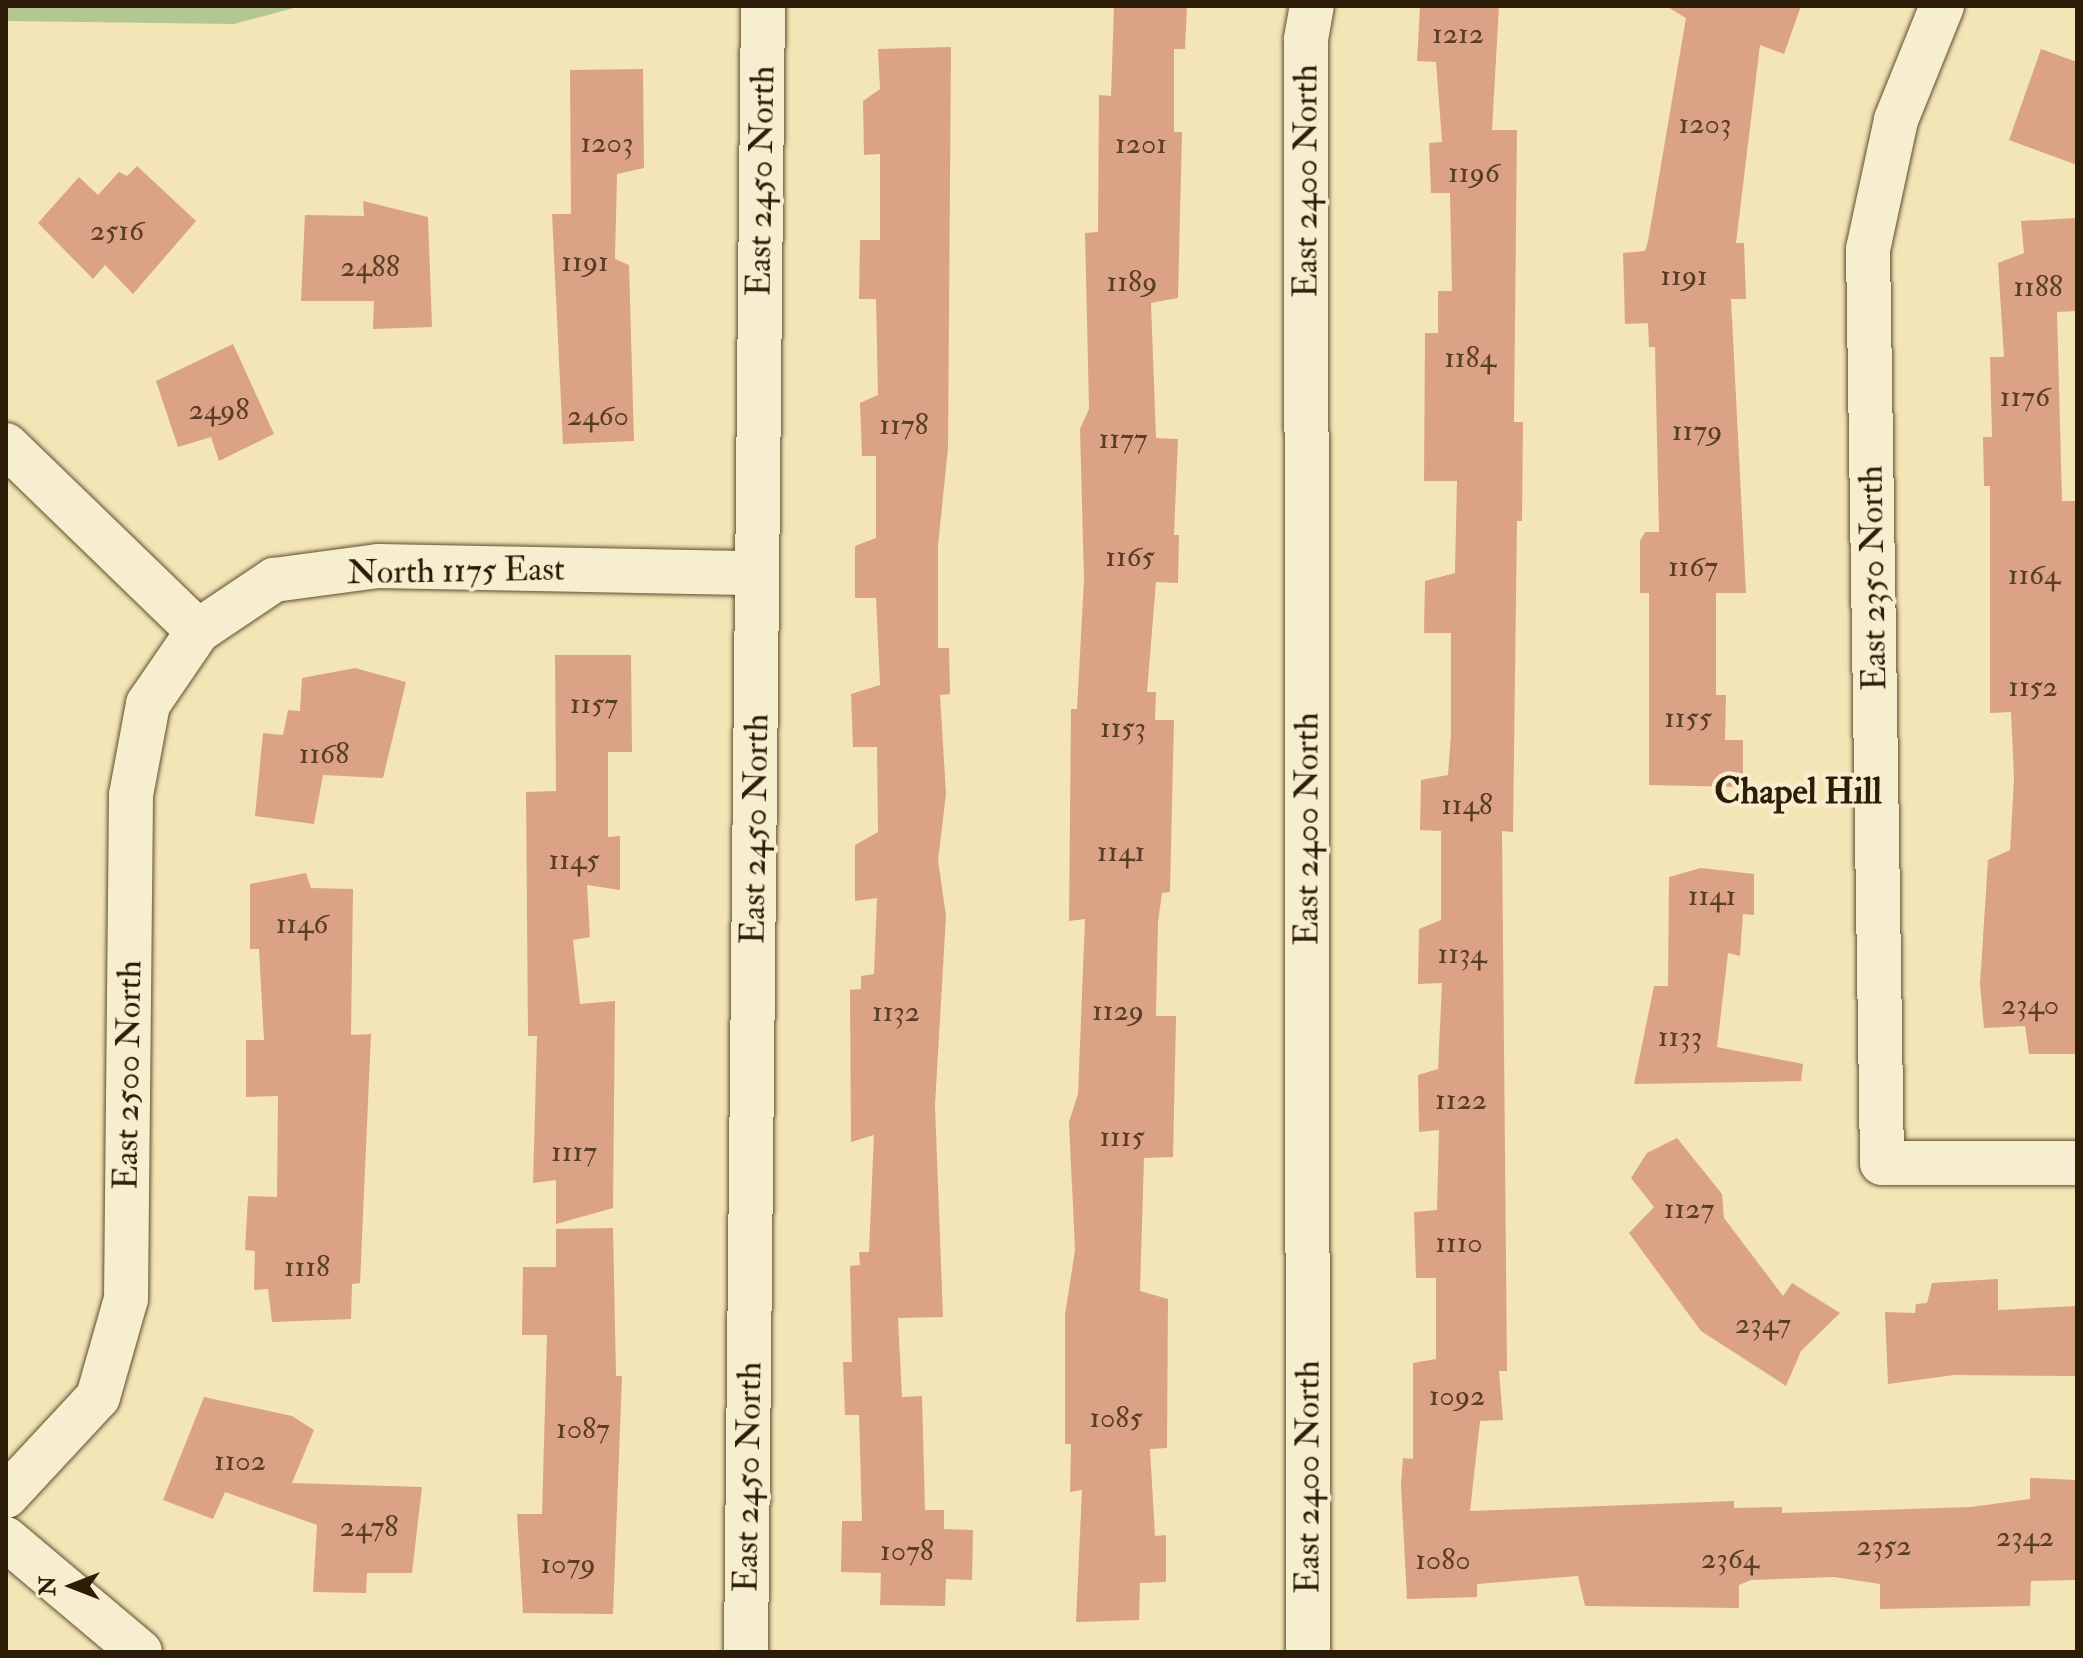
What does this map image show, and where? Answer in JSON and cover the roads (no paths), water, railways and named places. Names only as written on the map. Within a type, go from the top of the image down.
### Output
[{"type":"street","name":"East 2450 North","points":[[746,1652],[763,6]]},
{"type":"street","name":"East 2400 North","points":[[1308,1652],[1306,39],[1312,6]]},
{"type":"street","name":"East 2350 North","points":[[1942,6],[1896,120],[1868,249],[1882,1163],[2077,1163]]},
{"type":"street","points":[[6,445],[198,631]]},
{"type":"street","name":"North 1175 East","points":[[198,631],[274,580],[378,566],[757,573]]},
{"type":"street","name":"East 2500 North","points":[[6,1496],[98,1397],[126,1299],[131,795],[148,704],[198,631]]},
{"type":"street","points":[[6,1539],[140,1652]]},
{"type":"district","name":"Chapel Hill","points":[[1798,792]]}]
